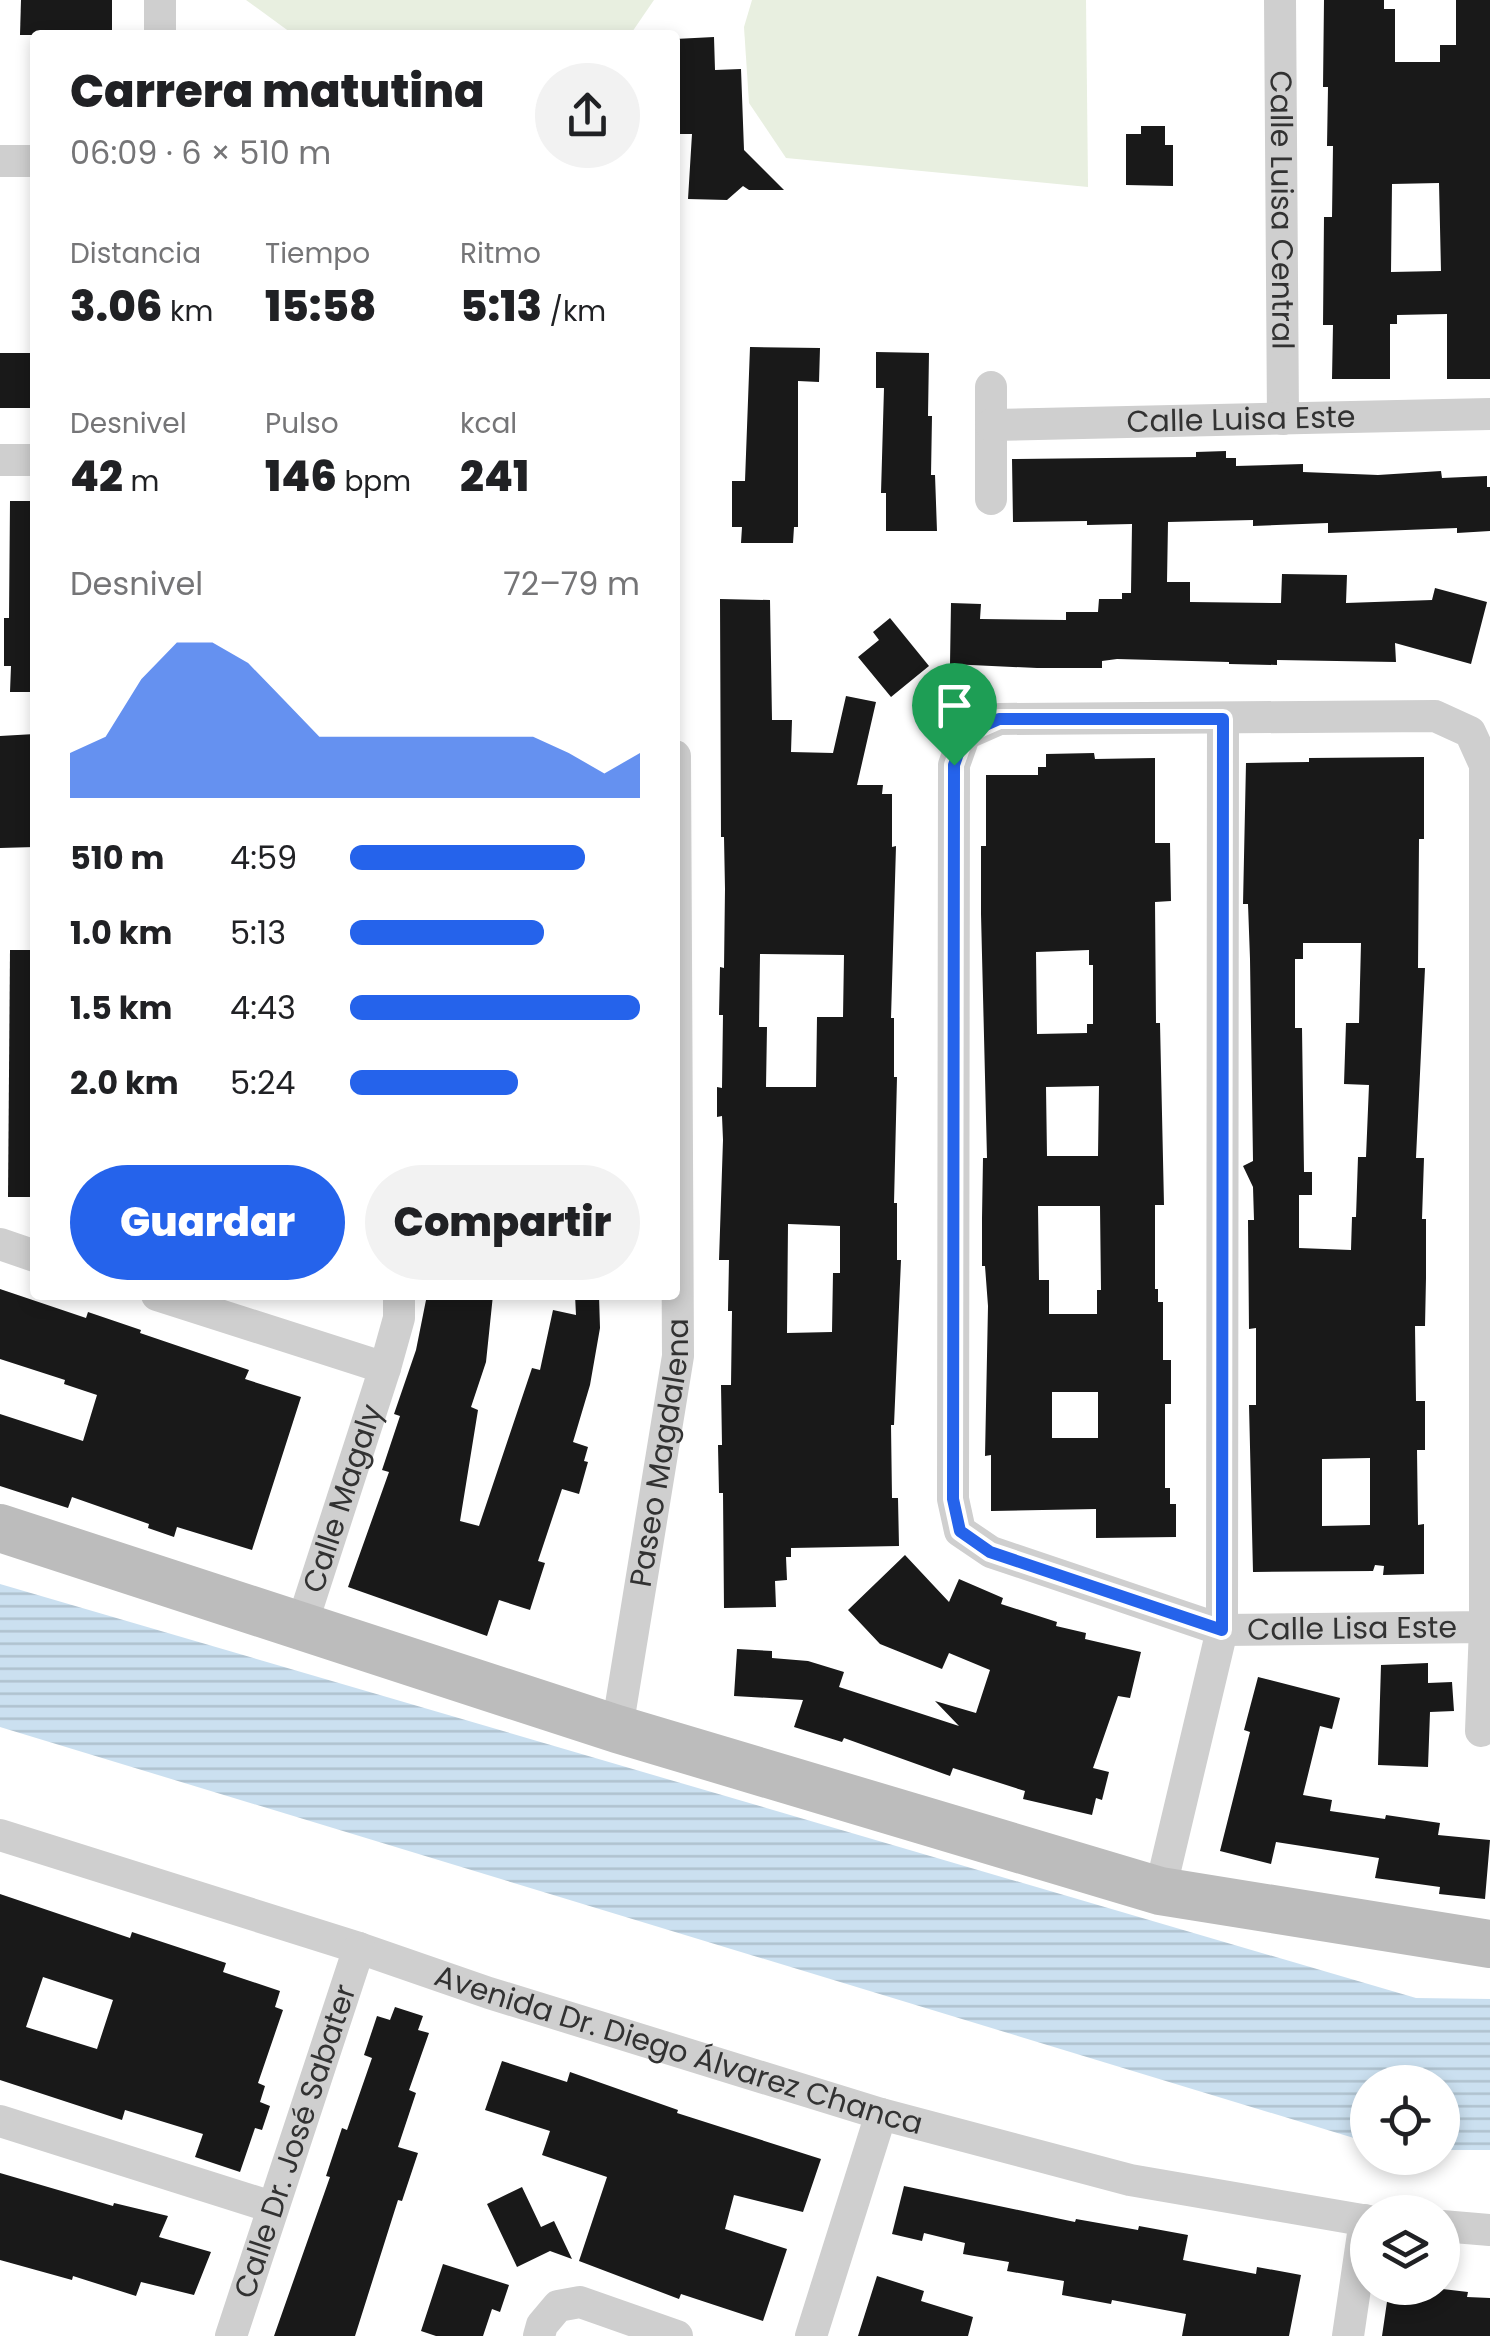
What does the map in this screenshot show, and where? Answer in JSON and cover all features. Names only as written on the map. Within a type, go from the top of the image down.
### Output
[{"type":"street","points":[[160,0],[160,30]]},
{"type":"street","name":"Calle Luisa Central","points":[[1280,0],[1283,419]]},
{"type":"street","points":[[0,161],[30,161]]},
{"type":"street","points":[[991,387],[991,499]]},
{"type":"street","name":"Calle Luisa Este","points":[[991,425],[1490,414]]},
{"type":"street","points":[[0,460],[30,460]]},
{"type":"street","name":"Calle Lisa Este","points":[[1480,1731],[1484,1627],[1484,765],[1470,732],[1434,716],[999,719],[965,734],[954,765],[953,1499],[960,1531],[990,1552],[1222,1630],[1484,1627]]},
{"type":"street","points":[[1160,1891],[1222,1630],[1223,719]]},
{"type":"street","points":[[0,1244],[30,1254]]},
{"type":"street","name":"Calle Magaly","points":[[173,1300],[385,1368]]},
{"type":"street","name":"Calle Magaly","points":[[302,1627],[400,1318],[399,1300]]},
{"type":"street","name":"Paseo Magdalena","points":[[617,1729],[678,1356],[678,1300]]},
{"type":"street","points":[[0,1528],[617,1729],[1160,1891],[1490,1944]]},
{"type":"street","name":"Avenida Dr. Diego Álvarez Chanca","points":[[0,1835],[489,1993],[882,2114],[1130,2180],[1350,2217]]},
{"type":"street","name":"Calle Dr. José Sabater","points":[[231,2336],[359,1948]]},
{"type":"street","points":[[811,2336],[882,2114]]},
{"type":"street","points":[[0,2121],[272,2207]]},
{"type":"street","points":[[1460,2228],[1490,2230]]},
{"type":"street","points":[[539,2336],[542,2325],[558,2306],[580,2302],[677,2336]]},
{"type":"street","points":[[1348,2336],[1353,2305]]},
{"type":"green space","points":[[246,0],[654,0],[633,30],[287,30]]},
{"type":"green space","points":[[752,0],[1086,0],[1088,187],[786,158],[749,103],[744,27]]},
{"type":"water","points":[[0,1584],[1416,1998],[1490,1999],[1490,2150],[1460,2150],[1460,2065],[1350,2065],[1350,2137],[0,1727]]},
{"type":"building","points":[[21,0],[112,0],[112,30],[30,30],[30,35],[20,35]]},
{"type":"building","points":[[1324,0],[1384,0],[1384,9],[1395,9],[1395,62],[1440,62],[1440,45],[1456,45],[1456,0],[1490,0],[1490,379],[1447,379],[1447,314],[1397,315],[1397,324],[1390,324],[1390,379],[1332,379],[1333,325],[1323,325],[1324,217],[1332,217],[1333,146],[1327,146],[1328,87],[1323,87]],"holes":[[[1439,183],[1441,271],[1391,272],[1392,184]]]},
{"type":"building","points":[[714,37],[715,70],[741,69],[744,150],[784,190],[749,190],[743,186],[727,200],[688,199],[692,134],[680,134],[680,39]]},
{"type":"building","points":[[1141,126],[1165,126],[1165,145],[1173,145],[1173,186],[1126,185],[1126,134],[1141,134]]},
{"type":"building","points":[[750,347],[820,348],[819,382],[798,381],[798,527],[794,527],[793,543],[741,543],[742,527],[732,527],[732,481],[745,481]]},
{"type":"building","points":[[876,352],[929,353],[928,416],[932,416],[931,475],[935,475],[937,531],[886,531],[886,493],[881,493],[884,388],[876,388]]},
{"type":"building","points":[[0,353],[30,353],[30,408],[0,408]]},
{"type":"building","points":[[1226,451],[1226,458],[1236,458],[1236,466],[1303,464],[1303,472],[1378,475],[1441,471],[1442,478],[1487,476],[1490,531],[1457,533],[1457,528],[1328,533],[1328,523],[1253,526],[1253,520],[1168,522],[1167,582],[1190,582],[1190,602],[1281,603],[1282,574],[1347,575],[1346,603],[1432,600],[1435,588],[1487,602],[1471,664],[1395,643],[1396,662],[1277,660],[1277,665],[1117,659],[1102,661],[1102,668],[950,664],[951,603],[981,604],[980,619],[1066,620],[1066,612],[1098,612],[1099,599],[1122,599],[1122,593],[1131,593],[1132,524],[1013,522],[1012,459],[1196,457],[1196,452]]},
{"type":"building","points":[[10,501],[30,501],[30,692],[10,692],[11,666],[4,666],[4,618],[9,618]]},
{"type":"building","points":[[720,599],[770,600],[772,720],[792,720],[791,752],[833,753],[846,696],[876,702],[857,785],[883,785],[882,794],[892,794],[892,847],[896,846],[891,1018],[897,1077],[894,1203],[897,1260],[901,1260],[891,1425],[892,1498],[898,1498],[899,1546],[791,1548],[791,1557],[786,1557],[787,1580],[775,1581],[776,1607],[724,1608],[723,1493],[719,1493],[718,1445],[722,1445],[721,1385],[731,1385],[732,1311],[728,1311],[729,1260],[719,1260],[723,1140],[722,1116],[717,1117],[717,1087],[722,1088],[723,1015],[719,1015],[725,889],[721,837]],"holes":[[[760,954],[844,955],[843,1017],[817,1017],[816,1087],[766,1087],[767,1027],[759,1027]],[[788,1224],[840,1226],[840,1273],[833,1273],[832,1332],[787,1333]]]},
{"type":"building","points":[[890,618],[929,666],[891,697],[858,657],[879,640],[873,632]]},
{"type":"building","points":[[30,734],[30,847],[0,848],[0,736]]},
{"type":"building","points":[[1094,753],[1095,759],[1155,758],[1155,843],[1170,843],[1171,901],[1155,902],[1164,1205],[1155,1205],[1155,1289],[1158,1302],[1163,1302],[1163,1360],[1171,1360],[1171,1404],[1165,1404],[1165,1488],[1170,1488],[1170,1504],[1176,1504],[1176,1537],[1096,1538],[1096,1509],[991,1511],[991,1455],[985,1456],[988,1306],[982,1266],[983,1158],[987,1158],[981,846],[986,846],[986,775],[1038,775],[1038,767],[1046,767],[1046,754]],"holes":[[[1089,950],[1089,965],[1093,965],[1093,1024],[1087,1024],[1087,1033],[1037,1034],[1036,952]],[[1099,1086],[1098,1156],[1047,1156],[1046,1087]],[[1038,1206],[1100,1206],[1101,1290],[1097,1290],[1097,1314],[1049,1314],[1049,1280],[1039,1280]],[[1052,1392],[1098,1392],[1098,1438],[1052,1438]]]},
{"type":"building","points":[[1424,757],[1418,968],[1425,968],[1416,1158],[1424,1158],[1422,1219],[1426,1219],[1426,1278],[1425,1326],[1415,1326],[1416,1401],[1425,1401],[1425,1450],[1417,1450],[1418,1525],[1424,1524],[1424,1574],[1383,1575],[1384,1566],[1375,1565],[1373,1571],[1253,1572],[1249,1405],[1256,1405],[1256,1328],[1249,1329],[1248,1220],[1254,1220],[1253,1187],[1243,1166],[1253,1161],[1248,904],[1243,904],[1246,763],[1309,762],[1309,758]],"holes":[[[1303,943],[1361,943],[1359,1023],[1346,1023],[1344,1084],[1369,1085],[1366,1157],[1358,1157],[1351,1250],[1299,1248],[1299,1195],[1312,1195],[1312,1172],[1304,1172],[1302,1028],[1295,1028],[1295,959],[1303,959]],[[1370,1458],[1370,1525],[1322,1526],[1322,1459]]]},
{"type":"building","points":[[10,950],[30,950],[30,1197],[8,1197]]},
{"type":"building","points":[[0,1289],[86,1318],[88,1312],[141,1330],[140,1333],[249,1370],[245,1379],[301,1397],[252,1550],[177,1527],[174,1537],[72,1497],[68,1508],[0,1486],[0,1414],[83,1441],[97,1395],[0,1359]]},
{"type":"building","points":[[426,1300],[492,1300],[486,1362],[471,1407],[478,1410],[460,1521],[479,1526],[532,1368],[540,1370],[553,1310],[576,1315],[575,1300],[599,1300],[600,1328],[590,1385],[573,1442],[588,1447],[579,1494],[562,1489],[538,1561],[545,1563],[530,1610],[499,1600],[487,1636],[348,1587],[389,1472],[382,1470],[400,1416],[394,1414],[416,1350]]},
{"type":"building","points":[[905,1555],[949,1602],[959,1579],[1003,1598],[1001,1604],[1057,1622],[1056,1626],[1086,1633],[1085,1639],[1141,1652],[1130,1698],[1118,1696],[1093,1768],[1109,1772],[1102,1800],[1096,1798],[1092,1815],[1023,1799],[1025,1791],[953,1768],[950,1776],[844,1738],[842,1742],[794,1727],[803,1700],[734,1696],[737,1649],[772,1651],[772,1658],[808,1661],[844,1672],[839,1687],[959,1726],[935,1701],[976,1713],[990,1670],[949,1653],[942,1669],[880,1644],[848,1610]]},
{"type":"building","points":[[1428,1663],[1428,1683],[1452,1682],[1454,1711],[1430,1712],[1428,1767],[1378,1765],[1381,1665]]},
{"type":"building","points":[[1258,1677],[1340,1698],[1332,1729],[1320,1726],[1303,1795],[1332,1800],[1330,1811],[1440,1823],[1438,1835],[1490,1840],[1485,1899],[1439,1894],[1440,1887],[1375,1878],[1379,1858],[1276,1842],[1271,1864],[1220,1851],[1250,1732],[1244,1730]]},
{"type":"building","points":[[0,1894],[130,1938],[132,1932],[226,1963],[223,1972],[280,1991],[275,2007],[283,2010],[258,2083],[265,2086],[260,2102],[270,2106],[262,2130],[255,2128],[240,2172],[195,2157],[203,2134],[125,2110],[122,2120],[0,2080]],"holes":[[[43,1977],[113,2000],[97,2049],[26,2027]]]},
{"type":"building","points":[[395,2007],[423,2016],[418,2030],[429,2033],[409,2090],[416,2093],[398,2147],[418,2153],[402,2201],[398,2200],[355,2336],[274,2336],[330,2177],[326,2176],[342,2128],[347,2130],[372,2058],[364,2055],[377,2016],[390,2020]]},
{"type":"building","points":[[502,2061],[567,2082],[570,2072],[678,2110],[677,2113],[821,2159],[803,2212],[734,2195],[725,2229],[787,2249],[763,2321],[681,2294],[679,2299],[579,2261],[607,2177],[542,2155],[550,2131],[485,2110]]},
{"type":"building","points":[[0,2173],[113,2206],[114,2203],[168,2216],[159,2237],[211,2252],[194,2295],[141,2282],[136,2296],[73,2276],[72,2280],[0,2260]]},
{"type":"building","points":[[904,2186],[1075,2222],[1076,2219],[1138,2230],[1139,2226],[1188,2235],[1183,2260],[1256,2274],[1257,2267],[1301,2275],[1289,2336],[1182,2336],[1186,2314],[1062,2295],[1064,2281],[1007,2271],[1009,2262],[963,2254],[965,2243],[924,2233],[922,2241],[892,2234]]},
{"type":"building","points":[[522,2187],[541,2227],[554,2221],[572,2259],[550,2251],[517,2267],[487,2204]]},
{"type":"building","points":[[443,2264],[509,2285],[500,2312],[492,2309],[483,2336],[436,2336],[421,2331]]},
{"type":"building","points":[[877,2276],[924,2291],[921,2301],[973,2317],[968,2336],[858,2336]]},
{"type":"building","points":[[1460,2291],[1468,2292],[1467,2297],[1490,2298],[1490,2336],[1382,2336],[1387,2305],[1460,2305]]},
{"type":"route","points":[[999,719],[1223,719],[1222,1630],[990,1552],[960,1531],[953,1499],[954,765],[965,734],[999,719]]}]
